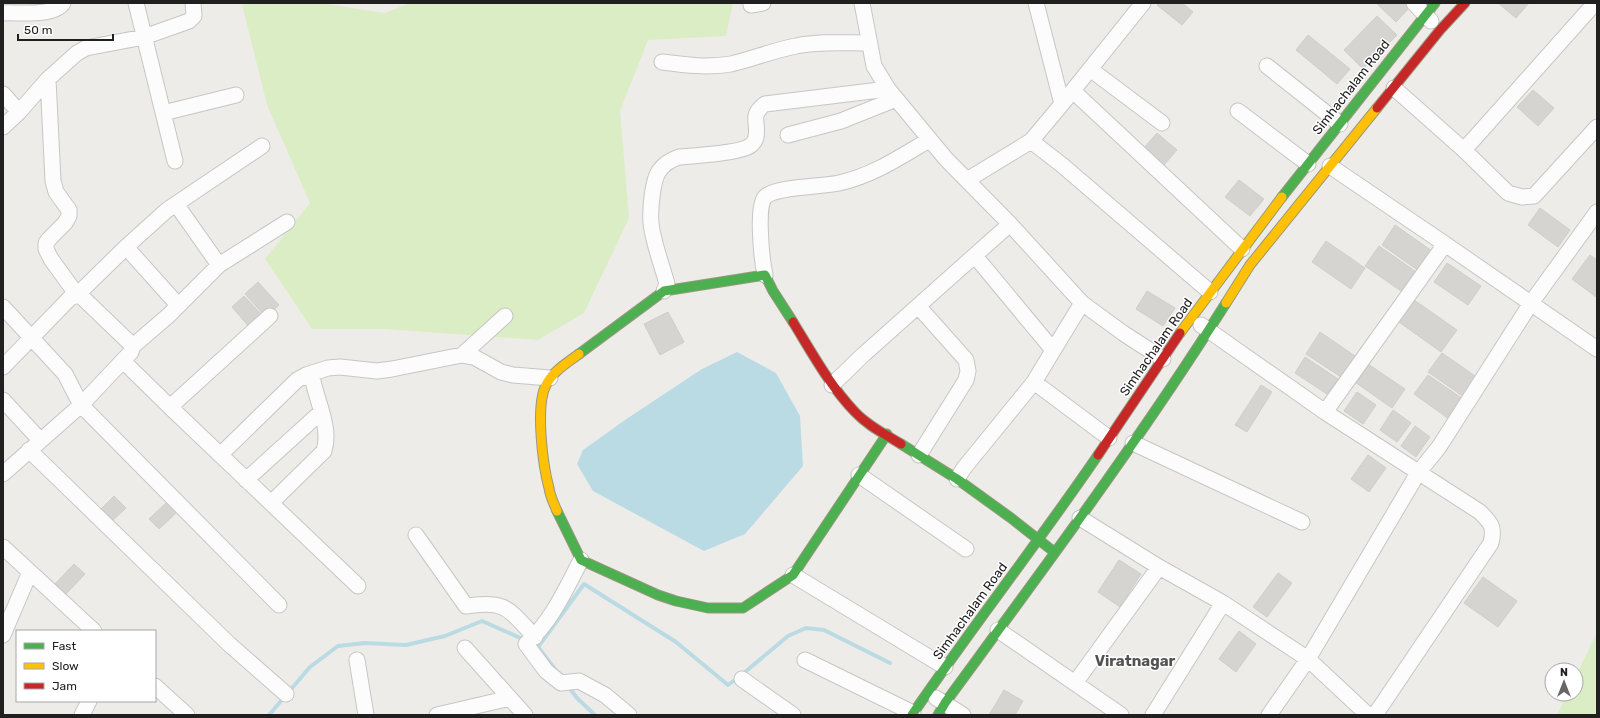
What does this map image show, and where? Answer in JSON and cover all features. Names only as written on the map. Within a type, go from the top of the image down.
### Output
[{"type":"main road","name":"Simhachalam Road","points":[[913,714],[945,667],[1039,539],[1190,318],[1308,164],[1424,15],[1435,3]]},
{"type":"main road","points":[[941,709],[1055,554],[1133,443],[1209,330],[1250,265],[1440,30],[1465,3]]},
{"type":"main road","points":[[887,434],[793,574],[743,608],[713,609],[692,606],[658,595],[581,560],[550,496],[540,419],[543,394],[550,378],[562,366],[664,291],[765,275],[772,291],[832,385],[856,413],[868,424],[887,434],[957,479],[1039,539],[1055,554]]},
{"type":"street","points":[[3,13],[52,12],[60,8],[63,3]]},
{"type":"street","points":[[136,3],[175,161]]},
{"type":"street","points":[[3,127],[19,112],[48,79],[77,53],[86,48],[144,37],[189,21],[194,16],[193,3]]},
{"type":"street","points":[[862,3],[874,66],[892,94],[929,140],[1010,224],[1082,303],[1123,333],[1164,358]]},
{"type":"street","points":[[1036,3],[1062,104]]},
{"type":"street","points":[[967,180],[1030,141],[1073,91],[1143,3]]},
{"type":"street","points":[[1414,3],[1440,30]]},
{"type":"street","points":[[1464,150],[1595,3]]},
{"type":"street","points":[[662,62],[700,66],[717,66],[732,64],[795,46],[814,43],[869,43]]},
{"type":"street","points":[[1267,66],[1340,124]]},
{"type":"street","points":[[1090,69],[1162,123]]},
{"type":"street","points":[[48,79],[53,181],[56,192],[69,210],[69,216],[65,223],[46,243],[46,249],[77,294],[89,303],[133,346]]},
{"type":"street","points":[[1394,88],[1464,150],[1508,193],[1522,197],[1534,196],[1597,127]]},
{"type":"street","points":[[1073,91],[1242,249]]},
{"type":"street","points":[[3,94],[19,112]]},
{"type":"street","points":[[788,135],[841,121],[892,94]]},
{"type":"street","points":[[664,291],[667,284],[651,224],[651,206],[657,173],[664,165],[670,160],[678,157],[741,149],[752,145],[756,138],[755,117],[758,109],[765,104],[892,94]]},
{"type":"street","points":[[163,113],[236,95]]},
{"type":"street","points":[[1238,111],[1308,164]]},
{"type":"street","points":[[765,275],[761,256],[761,206],[766,197],[776,191],[839,183],[866,175],[929,140]]},
{"type":"street","points":[[1030,141],[1062,165],[1210,292]]},
{"type":"street","points":[[3,367],[33,338],[70,298],[77,294],[126,247],[176,204],[262,146]]},
{"type":"street","points":[[1330,166],[1597,349]]},
{"type":"street","points":[[176,204],[219,265]]},
{"type":"street","points":[[1269,715],[1308,659],[1418,473],[1439,446],[1531,303],[1597,212]]},
{"type":"street","points":[[3,474],[81,405],[132,352],[133,346],[219,265],[287,222]]},
{"type":"street","points":[[832,385],[1010,224]]},
{"type":"street","points":[[1325,412],[1445,244]]},
{"type":"street","points":[[126,247],[178,305]]},
{"type":"street","points":[[975,256],[1053,350]]},
{"type":"street","points":[[957,479],[964,468],[1034,382],[1082,303]]},
{"type":"street","points":[[918,306],[966,360],[968,370],[966,380],[919,455]]},
{"type":"street","points":[[3,307],[66,374],[81,405],[279,605]]},
{"type":"street","points":[[170,407],[270,316]]},
{"type":"street","points":[[462,355],[505,316]]},
{"type":"street","points":[[1190,318],[1325,412],[1480,512],[1490,522],[1493,533],[1491,543],[1375,715]]},
{"type":"street","points":[[220,455],[297,380],[306,375],[328,368],[392,370],[462,355],[474,358],[501,372],[513,375],[550,378]]},
{"type":"street","points":[[123,362],[358,586]]},
{"type":"street","points":[[271,503],[324,451],[327,443],[326,432],[313,382],[306,375]]},
{"type":"street","points":[[1034,382],[1109,438]]},
{"type":"street","points":[[3,400],[40,440]]},
{"type":"street","points":[[246,480],[321,412]]},
{"type":"street","points":[[1133,443],[1302,522]]},
{"type":"street","points":[[29,450],[229,644],[286,694]]},
{"type":"street","points":[[860,475],[966,549]]},
{"type":"street","points":[[1080,518],[1159,567],[1223,603],[1308,659],[1368,715]]},
{"type":"street","points":[[416,535],[466,606],[483,603],[496,604],[509,610],[531,640],[546,670],[561,683],[572,682],[605,695],[629,715]]},
{"type":"street","points":[[3,547],[93,630]]},
{"type":"street","points":[[531,640],[549,618],[581,560]]},
{"type":"street","points":[[1075,682],[1159,567]]},
{"type":"street","points":[[3,636],[30,572]]},
{"type":"street","points":[[793,574],[945,667]]},
{"type":"street","points":[[1153,715],[1223,603]]},
{"type":"street","points":[[998,630],[1121,715]]},
{"type":"street","points":[[465,648],[525,715]]},
{"type":"street","points":[[357,660],[366,715]]},
{"type":"street","points":[[805,660],[913,714]]},
{"type":"street","points":[[742,679],[793,715]]},
{"type":"street","points":[[156,687],[187,715]]},
{"type":"street","points":[[927,692],[941,709],[963,715]]},
{"type":"street","points":[[437,715],[510,698]]},
{"type":"street","points":[[82,715],[88,702]]},
{"type":"green space","points":[[246,3],[321,3],[385,13],[410,3],[733,3],[726,36],[648,40],[620,111],[629,218],[584,313],[538,340],[385,329],[312,329],[265,259],[310,203],[267,105],[242,5]]},
{"type":"green space","points":[[1597,632],[1597,715],[1557,715],[1563,702],[1584,702],[1584,662],[1583,662]]},
{"type":"water","points":[[737,352],[776,373],[800,416],[803,466],[745,534],[704,551],[593,491],[577,464],[583,450],[625,420],[702,369]]},
{"type":"building","points":[[1159,3],[1182,3],[1193,12],[1182,25],[1157,5]]},
{"type":"building","points":[[1376,3],[1406,3],[1410,7],[1396,22]]},
{"type":"building","points":[[1498,3],[1529,3],[1516,18]]},
{"type":"building","points":[[1377,16],[1397,35],[1363,69],[1344,50]]},
{"type":"building","points":[[1308,35],[1350,69],[1337,84],[1296,50]]},
{"type":"building","points":[[1533,90],[1554,108],[1538,126],[1517,107]]},
{"type":"building","points":[[1157,133],[1177,150],[1164,165],[1144,148]]},
{"type":"building","points":[[1239,180],[1264,199],[1250,216],[1225,197]]},
{"type":"building","points":[[1540,208],[1570,230],[1558,247],[1528,225]]},
{"type":"building","points":[[1395,225],[1432,251],[1419,271],[1382,245]]},
{"type":"building","points":[[1326,241],[1365,268],[1351,289],[1312,262]]},
{"type":"building","points":[[1379,246],[1415,271],[1401,291],[1365,266]]},
{"type":"building","points":[[1590,255],[1597,260],[1596,297],[1572,279]]},
{"type":"building","points":[[1447,263],[1481,286],[1468,305],[1434,282]]},
{"type":"building","points":[[258,282],[279,305],[266,317],[245,294]]},
{"type":"building","points":[[1147,291],[1175,308],[1163,326],[1136,309]]},
{"type":"building","points":[[244,296],[264,317],[251,329],[232,307]]},
{"type":"building","points":[[1414,300],[1457,330],[1441,352],[1399,322]]},
{"type":"building","points":[[668,312],[684,342],[660,355],[644,324]]},
{"type":"building","points":[[1320,332],[1358,358],[1344,379],[1306,354]]},
{"type":"building","points":[[1442,353],[1478,378],[1464,397],[1428,372]]},
{"type":"building","points":[[1305,357],[1338,379],[1327,394],[1295,373]]},
{"type":"building","points":[[1365,362],[1405,389],[1392,408],[1352,380]]},
{"type":"building","points":[[1428,375],[1463,399],[1449,419],[1414,394]]},
{"type":"building","points":[[1261,385],[1272,392],[1247,432],[1235,425]]},
{"type":"building","points":[[1357,392],[1376,405],[1363,424],[1344,411]]},
{"type":"building","points":[[1393,410],[1411,423],[1397,442],[1380,430]]},
{"type":"building","points":[[1415,426],[1430,437],[1416,457],[1401,446]]},
{"type":"building","points":[[1368,455],[1386,468],[1369,492],[1351,479]]},
{"type":"building","points":[[114,496],[126,508],[112,521],[100,510]]},
{"type":"building","points":[[167,502],[177,512],[159,529],[149,519]]},
{"type":"building","points":[[1119,560],[1141,574],[1120,607],[1098,592]]},
{"type":"building","points":[[74,564],[85,574],[65,595],[54,585]]},
{"type":"building","points":[[1278,573],[1292,583],[1267,617],[1253,607]]},
{"type":"building","points":[[1483,577],[1517,601],[1498,627],[1464,603]]},
{"type":"building","points":[[1239,631],[1256,644],[1236,672],[1219,659]]},
{"type":"building","points":[[1004,690],[1023,701],[1015,715],[989,715]]},
{"type":"waterway","points":[[533,644],[538,647],[584,584],[676,642],[728,685],[788,636],[806,628],[824,630],[890,663]]},
{"type":"waterway","points":[[269,715],[310,667],[338,646],[365,643],[406,645],[445,636],[482,621],[525,640]]},
{"type":"waterway","points":[[538,647],[558,673]]},
{"type":"waterway","points":[[568,686],[577,698],[595,715]]},
{"type":"traffic: fast","points":[[1282,197],[1435,3]]},
{"type":"traffic: fast","points":[[579,354],[664,291],[765,275],[773,291],[793,322]]},
{"type":"traffic: fast","points":[[938,715],[945,703],[1124,456],[1226,303]]},
{"type":"traffic: fast","points":[[557,511],[581,560],[658,595],[676,601],[708,608],[743,608],[793,575],[887,434]]},
{"type":"traffic: fast","points":[[901,444],[957,479],[1053,551]]},
{"type":"traffic: fast","points":[[912,715],[1098,455]]},
{"type":"traffic: slow","points":[[1226,303],[1250,265],[1377,108]]},
{"type":"traffic: slow","points":[[1180,333],[1282,197]]},
{"type":"traffic: slow","points":[[557,511],[550,494],[544,466],[541,436],[541,407],[543,395],[549,380],[561,368],[579,354]]},
{"type":"traffic: jam","points":[[1377,108],[1440,30],[1465,3]]},
{"type":"traffic: jam","points":[[793,322],[822,369],[846,402],[865,422],[901,444]]},
{"type":"traffic: jam","points":[[1098,455],[1180,333]]},
{"type":"district","name":"Viratnagar","points":[[1135,661]]}]
